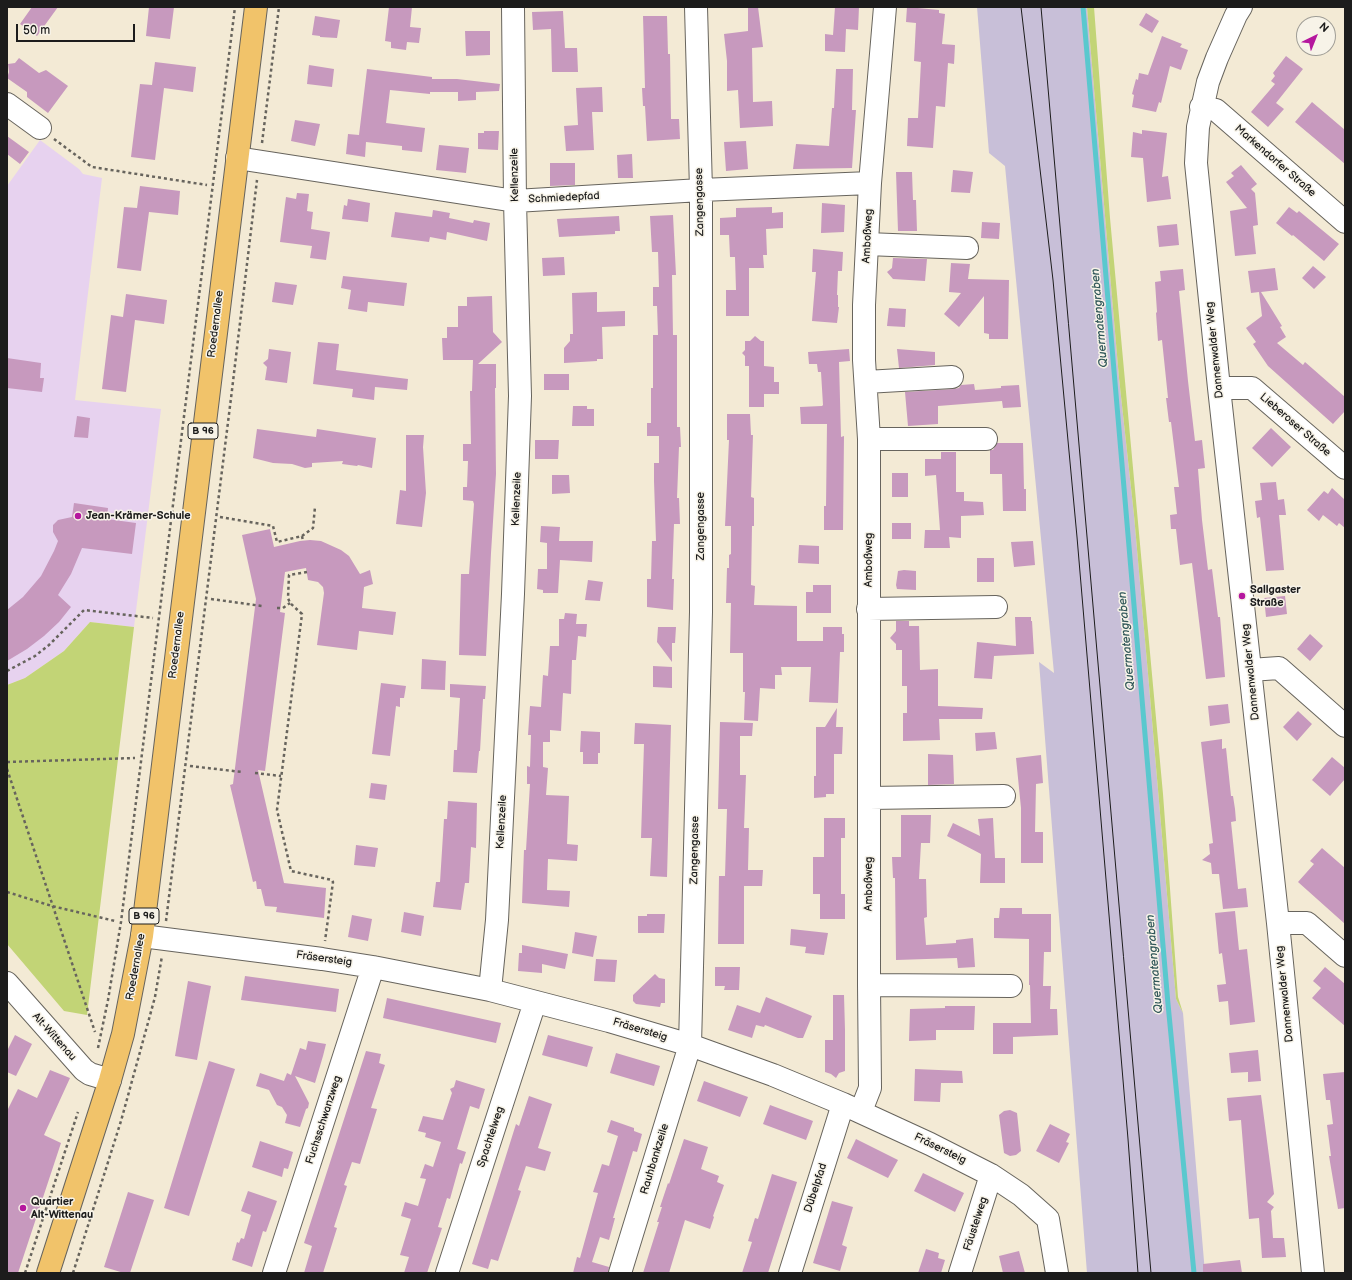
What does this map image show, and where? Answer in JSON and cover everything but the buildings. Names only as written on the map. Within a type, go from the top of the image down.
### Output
[{"type":"main road","name":"Roedernallee","points":[[48,1273],[76,1164],[110,1080],[123,1034],[142,936],[256,7]]},
{"type":"street","name":"Kellenzeile","points":[[490,990],[497,920],[513,594],[520,404],[515,202],[513,7]]},
{"type":"street","name":"Zangengasse","points":[[690,1045],[701,612],[701,190],[696,7]]},
{"type":"street","name":"Amboßweg","points":[[852,1108],[870,1088],[868,609],[869,439],[864,360],[864,305],[870,183],[885,7]]},
{"type":"street","name":"Dannenwalder Weg","points":[[1241,7],[1217,58],[1208,82],[1201,107],[1198,127],[1196,163],[1219,388],[1278,923],[1313,1273]]},
{"type":"street","points":[[7,104],[40,128]]},
{"type":"street","name":"Markendorfer Straße","points":[[1201,107],[1216,110],[1345,222]]},
{"type":"street","name":"Schmiedepfad","points":[[237,158],[515,202],[701,190],[870,183]]},
{"type":"street","points":[[867,244],[967,248]]},
{"type":"street","points":[[866,382],[952,377]]},
{"type":"street","name":"Lieberoser Straße","points":[[1219,388],[1252,388],[1345,468]]},
{"type":"street","points":[[869,439],[986,439]]},
{"type":"street","points":[[868,609],[996,607]]},
{"type":"street","points":[[1250,670],[1279,668],[1345,726]]},
{"type":"street","points":[[869,798],[1004,796]]},
{"type":"street","points":[[1278,923],[1307,923],[1345,956]]},
{"type":"street","name":"Fräsersteig","points":[[142,936],[322,958],[490,990],[609,1021],[690,1045],[773,1075],[852,1108],[930,1144],[991,1175],[1021,1195],[1048,1219],[1057,1273]]},
{"type":"street","name":"Fuchsschwanzweg","points":[[274,1273],[373,967]]},
{"type":"street","name":"Alt-Wittenau","points":[[7,983],[84,1070],[90,1074],[110,1080]]},
{"type":"street","points":[[869,985],[1011,986]]},
{"type":"street","name":"Spachtelweg","points":[[447,1273],[535,1002]]},
{"type":"street","name":"Rauhbankzeile","points":[[620,1273],[690,1045]]},
{"type":"street","name":"Dübelpfad","points":[[790,1273],[852,1108]]},
{"type":"street","name":"Fäustelweg","points":[[960,1273],[991,1175]]},
{"type":"path","points":[[98,1049],[121,922],[234,7]]},
{"type":"path","points":[[261,146],[279,7]]},
{"type":"path","points":[[40,128],[92,168],[207,185]]},
{"type":"path","points":[[166,928],[258,175]]},
{"type":"path","points":[[220,517],[273,526],[277,542],[302,536],[313,528],[315,507]]},
{"type":"path","points":[[302,536],[303,541]]},
{"type":"path","points":[[307,572],[289,575],[288,598],[290,603],[302,614],[277,810],[291,871],[330,878],[333,882],[322,958]]},
{"type":"path","points":[[211,599],[262,606]]},
{"type":"path","points":[[277,608],[283,608],[290,603]]},
{"type":"path","points":[[7,671],[35,656],[49,645],[84,610],[152,618]]},
{"type":"path","points":[[7,762],[135,758]]},
{"type":"path","points":[[190,766],[242,772]]},
{"type":"path","points":[[7,769],[94,1032]]},
{"type":"path","points":[[255,773],[281,776]]},
{"type":"path","points":[[7,892],[52,906],[116,921]]},
{"type":"path","points":[[73,1273],[110,1158],[146,1030],[155,997],[162,950]]},
{"type":"path","points":[[25,1273],[79,1109]]},
{"type":"shaded area","points":[[977,7],[1087,7],[1119,378],[1134,515],[1176,999],[1183,1013],[1205,1273],[1087,1273],[1039,662],[1054,673],[1005,166],[989,153]]},
{"type":"shaded area","name":"Jean-Krämer-Schule","points":[[40,140],[79,169],[83,174],[102,178],[75,400],[161,409],[134,627],[90,622],[64,651],[25,678],[7,685],[7,186]]},
{"type":"green space","points":[[1087,7],[1094,7],[1110,218],[1163,794],[1178,997],[1183,1013],[1176,999],[1134,515],[1119,378]]},
{"type":"green space","points":[[90,622],[134,627],[87,1015],[64,1011],[7,944],[7,685],[25,678],[64,651]]},
{"type":"waterway","name":"Quermatengraben","points":[[1083,7],[1168,1004],[1194,1273]]},
{"type":"tram line","points":[[1021,7],[1053,280],[1077,537],[1138,1273]]},
{"type":"tram line","points":[[1041,7],[1151,1273]]},
{"type":"place","name":"Jean-Krämer-Schule","points":[[78,516]]},
{"type":"place","name":"Sallgaster Straße","points":[[1242,596]]},
{"type":"place","name":"Quartier Alt-Wittenau","points":[[23,1208]]}]
